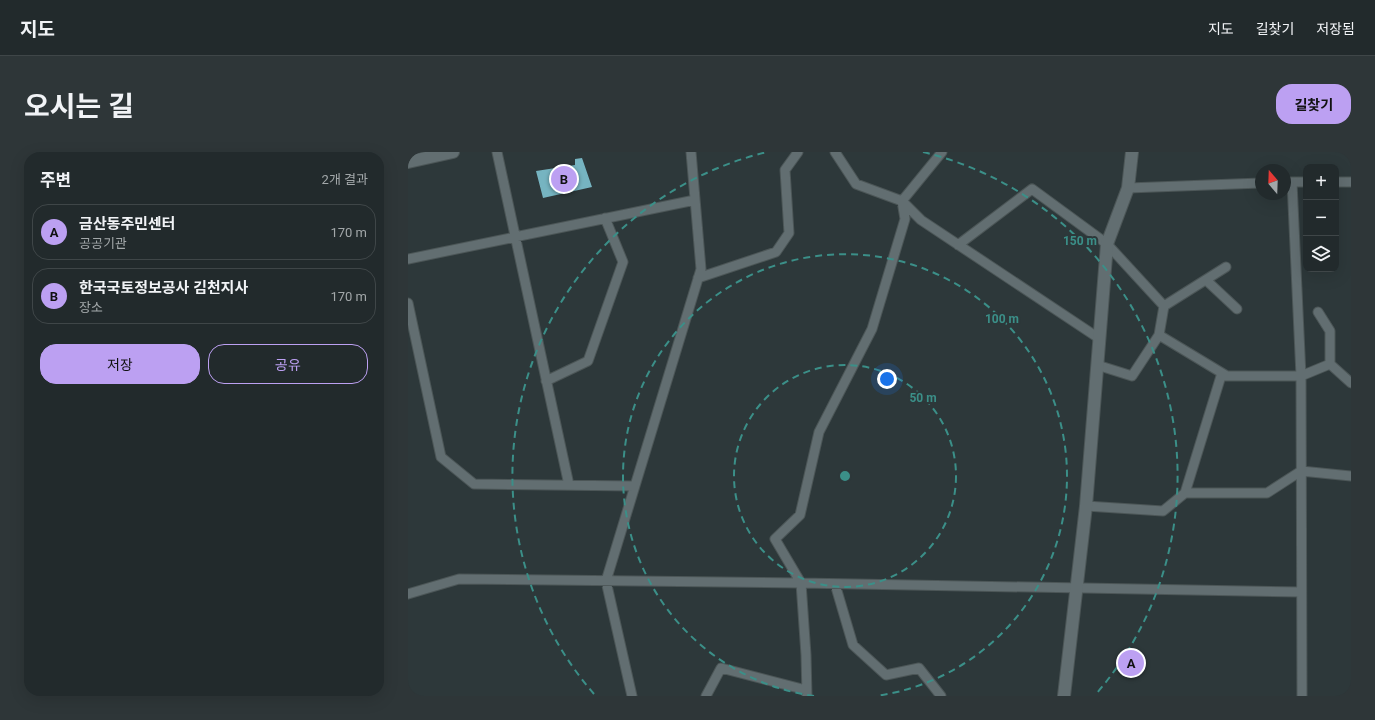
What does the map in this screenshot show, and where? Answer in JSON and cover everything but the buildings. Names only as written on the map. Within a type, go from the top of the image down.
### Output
[{"type":"street","points":[[408,162],[453,152]]},
{"type":"street","points":[[1064,696],[1086,506],[1107,244],[1128,188],[1132,152]]},
{"type":"lane","points":[[497,152],[569,485]]},
{"type":"lane","points":[[632,696],[606,581],[701,269],[691,152]]},
{"type":"lane","points":[[698,278],[776,252],[789,234],[785,170],[798,152]]},
{"type":"lane","points":[[835,152],[856,184],[902,201],[921,220],[1100,340]]},
{"type":"lane","points":[[706,696],[721,668],[807,693],[801,583],[775,539],[800,515],[819,432],[872,329],[905,219],[902,201],[942,152]]},
{"type":"lane","points":[[1291,182],[1303,182]]},
{"type":"lane","points":[[1339,182],[1351,182]]},
{"type":"lane","points":[[1128,188],[1255,183]]},
{"type":"lane","points":[[958,245],[1032,189],[1107,244],[1164,306]]},
{"type":"lane","points":[[408,259],[695,200]]},
{"type":"lane","points":[[1290,200],[1301,376],[1302,696]]},
{"type":"lane","points":[[546,381],[588,361],[624,262],[605,218]]},
{"type":"lane","points":[[1098,366],[1132,376],[1159,335],[1164,306],[1226,267]]},
{"type":"lane","points":[[1206,280],[1237,310]]},
{"type":"lane","points":[[408,303],[441,457],[474,484],[635,486]]},
{"type":"lane","points":[[1318,312],[1330,331],[1330,364],[1351,383]]},
{"type":"lane","points":[[1159,335],[1227,376]]},
{"type":"lane","points":[[1086,506],[1163,511],[1185,493],[1222,376],[1301,376],[1330,364]]},
{"type":"lane","points":[[1185,493],[1267,493],[1301,471],[1351,476]]},
{"type":"lane","points":[[408,594],[459,579],[801,583],[1302,592]]},
{"type":"lane","points":[[835,584],[853,645],[886,675],[919,668],[941,696]]},
{"type":"place","name":"한국국토정보공사 김천지사","points":[[564,179]]},
{"type":"place","name":"금산동주민센터","points":[[1131,663]]}]
